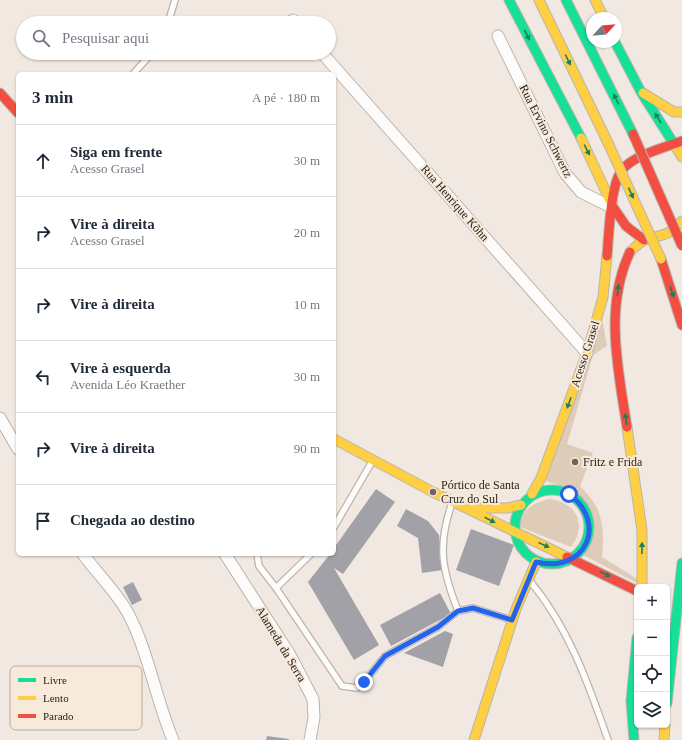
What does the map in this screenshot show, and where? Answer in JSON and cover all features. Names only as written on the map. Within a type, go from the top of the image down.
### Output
[{"type":"main road","points":[[510,0],[594,163],[622,224],[632,234],[644,240]]},
{"type":"main road","points":[[539,0],[609,145],[661,259],[682,325]]},
{"type":"main road","points":[[566,0],[633,134],[682,246]]},
{"type":"main road","points":[[595,0],[601,12]]},
{"type":"main road","points":[[618,48],[641,92],[678,142],[682,157]]},
{"type":"main road","points":[[641,92],[674,112],[682,112]]},
{"type":"main road","points":[[0,93],[16,111]]},
{"type":"main road","name":"Acesso Grasel","points":[[514,532],[515,518],[521,505],[532,494],[541,478],[587,353],[603,297],[614,189],[618,174],[624,167],[646,155],[678,142]]},
{"type":"main road","points":[[642,584],[642,530],[616,354],[615,311],[622,269],[630,252],[644,240],[661,237],[673,231],[682,221]]},
{"type":"main road","points":[[336,440],[466,508],[514,532],[573,558],[634,589]]},
{"type":"main road","points":[[514,532],[518,544],[526,554],[536,562],[549,565],[562,564],[573,558],[582,549],[588,538],[589,525],[586,512],[579,501],[569,494],[557,489],[544,490],[532,494]]},
{"type":"main road","points":[[466,508],[508,508],[521,505]]},
{"type":"main road","points":[[474,740],[512,620],[536,562]]},
{"type":"main road","points":[[668,692],[682,563]]},
{"type":"main road","points":[[634,740],[631,701],[635,656]]},
{"type":"main road","points":[[664,740],[666,728]]},
{"type":"street","name":"Rua Ervino Schwertz","points":[[498,36],[565,173],[581,192],[613,207]]},
{"type":"street","name":"Rua Henrique Kõhn","points":[[328,60],[587,353]]},
{"type":"street","points":[[0,418],[14,436]]},
{"type":"street","points":[[85,556],[110,586],[129,616],[147,661],[173,740]]},
{"type":"street","name":"Alameda da Serra","points":[[227,556],[290,655],[312,700],[314,717],[310,740]]},
{"type":"lane","points":[[170,16],[175,0]]},
{"type":"lane","points":[[135,72],[146,60]]},
{"type":"lane","points":[[336,524],[373,460]]},
{"type":"lane","points":[[453,501],[446,520],[442,545],[445,573],[458,611]]},
{"type":"lane","points":[[257,556],[259,566],[276,588],[342,686],[356,688],[364,682],[385,656],[438,627],[458,611],[473,608],[512,620]]},
{"type":"lane","points":[[276,588],[308,556]]},
{"type":"lane","points":[[528,579],[545,600],[565,632],[586,677],[608,740]]},
{"type":"shaded area","points":[[602,318],[607,346],[593,355],[567,444],[593,453],[580,486],[594,503],[600,515],[603,536],[602,557],[639,580],[639,584],[583,555],[593,527],[589,507],[573,492],[546,481]]},
{"type":"shaded area","points":[[549,499],[558,501],[572,509],[579,522],[579,530],[571,547],[520,527],[523,515],[529,508]]},
{"type":"building","points":[[376,489],[395,502],[343,574],[334,568],[379,645],[354,660],[308,582],[328,556],[336,556],[336,545]]},
{"type":"building","points":[[406,509],[428,521],[439,535],[443,570],[422,573],[418,538],[397,526]]},
{"type":"building","points":[[471,529],[514,545],[499,586],[456,570]]},
{"type":"building","points":[[133,582],[142,600],[132,605],[123,587]]},
{"type":"building","points":[[440,593],[451,614],[391,646],[380,625]]},
{"type":"building","points":[[445,631],[453,634],[443,667],[404,653]]},
{"type":"building","points":[[267,736],[289,739],[289,740],[266,740]]},
{"type":"traffic: fast","points":[[509,0],[581,138]]},
{"type":"traffic: fast","points":[[566,0],[633,134]]},
{"type":"traffic: fast","points":[[618,48],[641,92],[674,144]]},
{"type":"traffic: fast","points":[[545,490],[559,490],[573,496],[583,506],[589,520],[589,527],[587,541],[583,548],[573,558],[559,564],[545,564],[531,558],[521,548],[515,534],[515,520],[521,506],[531,496],[545,490]]},
{"type":"traffic: fast","points":[[668,692],[682,563]]},
{"type":"traffic: fast","points":[[634,740],[631,701],[635,656]]},
{"type":"traffic: slow","points":[[539,0],[609,145]]},
{"type":"traffic: slow","points":[[595,0],[601,12]]},
{"type":"traffic: slow","points":[[643,93],[674,112],[682,112]]},
{"type":"traffic: slow","points":[[581,138],[613,207]]},
{"type":"traffic: slow","points":[[674,144],[682,157]]},
{"type":"traffic: slow","points":[[609,145],[661,259]]},
{"type":"traffic: slow","points":[[630,252],[643,241],[669,233],[682,221]]},
{"type":"traffic: slow","points":[[532,494],[541,478],[587,353],[603,297],[607,256]]},
{"type":"traffic: slow","points":[[627,427],[642,530],[642,584]]},
{"type":"traffic: slow","points":[[336,440],[433,492],[567,557]]},
{"type":"traffic: slow","points":[[471,508],[507,508],[521,505]]},
{"type":"traffic: slow","points":[[474,740],[516,609],[536,562]]},
{"type":"traffic: slow","points":[[664,740],[665,728]]},
{"type":"traffic: jam","points":[[0,93],[16,111]]},
{"type":"traffic: jam","points":[[633,134],[682,246]]},
{"type":"traffic: jam","points":[[607,256],[609,224],[615,187],[622,170],[633,160],[641,156],[682,141]]},
{"type":"traffic: jam","points":[[613,207],[626,226],[644,240]]},
{"type":"traffic: jam","points":[[627,427],[617,361],[615,316],[617,294],[622,273],[630,252]]},
{"type":"traffic: jam","points":[[661,259],[682,325]]},
{"type":"traffic: jam","points":[[567,557],[634,590]]},
{"type":"place","name":"Fritz e Frida","points":[[575,462]]},
{"type":"place","name":"Pórtico de Santa Cruz do Sul","points":[[433,492]]},
{"type":"route","points":[[364,682],[385,656],[438,627],[458,611],[465,608],[485,610],[512,620],[536,562],[549,565],[562,564],[573,558],[582,549],[588,538],[589,525],[586,512],[579,501],[569,494]]}]
